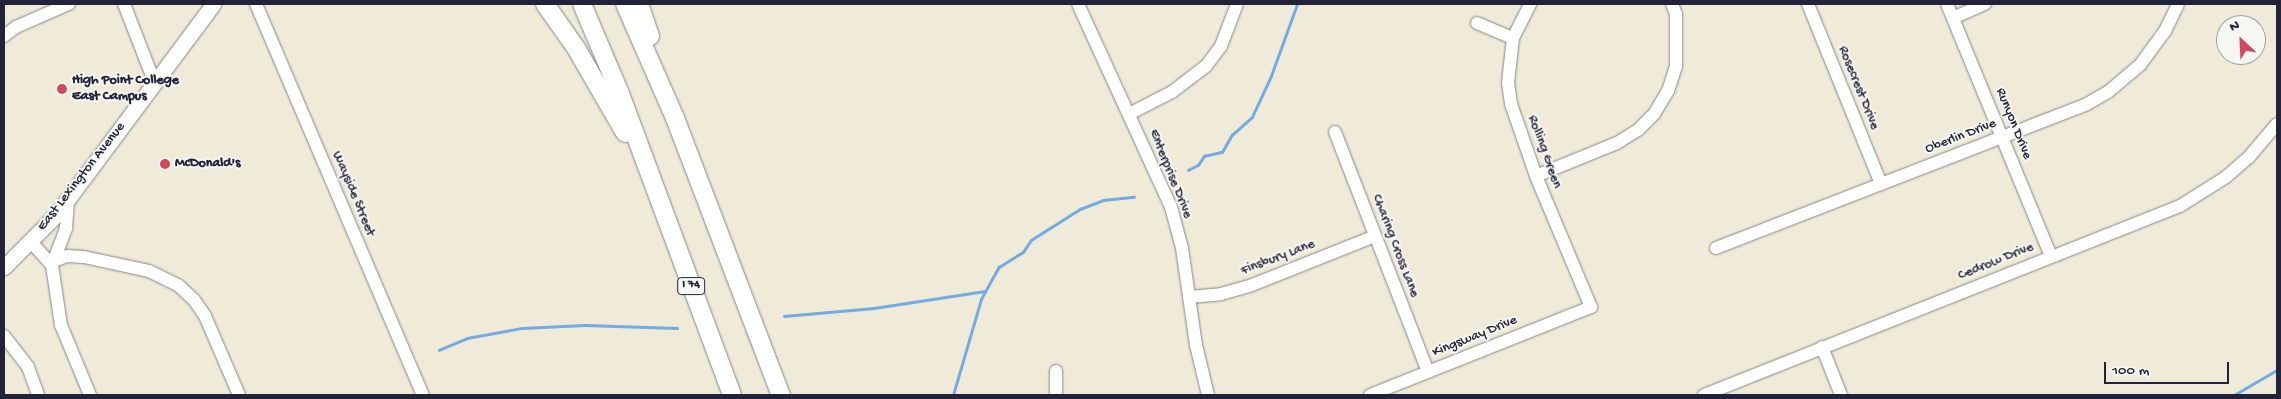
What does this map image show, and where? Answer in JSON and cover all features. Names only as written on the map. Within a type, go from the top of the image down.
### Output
[{"type":"highway","points":[[545,4],[588,68],[649,176]]},
{"type":"highway","name":"I 74","points":[[582,4],[619,91],[732,395]]},
{"type":"highway","points":[[625,4],[675,118],[781,395]]},
{"type":"highway","points":[[639,4],[675,118]]},
{"type":"main road","name":"East Lexington Avenue","points":[[4,267],[30,242],[68,199],[213,4]]},
{"type":"street","points":[[4,36],[16,27],[69,4]]},
{"type":"street","points":[[124,4],[154,81]]},
{"type":"street","name":"Wayside Street","points":[[256,4],[423,395]]},
{"type":"street","name":"Enterprise Drive","points":[[1078,4],[1170,207],[1182,248],[1189,297],[1208,395]]},
{"type":"street","points":[[1129,114],[1172,92],[1206,66],[1220,46],[1237,4]]},
{"type":"street","name":"Rolling Green","points":[[1530,4],[1513,38],[1508,83],[1511,104],[1536,176],[1591,307]]},
{"type":"street","points":[[1536,176],[1616,143],[1638,130],[1654,114],[1668,91],[1676,67],[1676,14],[1672,4]]},
{"type":"street","name":"Rosecrest Drive","points":[[1808,4],[1881,184]]},
{"type":"street","name":"Runyon Drive","points":[[1947,4],[2051,256]]},
{"type":"street","points":[[1953,18],[1985,4]]},
{"type":"street","name":"Oberlin Drive","points":[[1716,248],[2087,104],[2125,80],[2154,49],[2178,4]]},
{"type":"street","points":[[1477,23],[1513,38]]},
{"type":"street","name":"Cedrow Drive","points":[[1704,395],[1726,391],[1822,347],[2162,214],[2202,194],[2248,157],[2277,124]]},
{"type":"street","name":"Charing Cross Lane","points":[[1335,132],[1428,372]]},
{"type":"street","points":[[68,199],[63,237],[54,263],[61,325],[90,395]]},
{"type":"street","name":"Finsbury Lane","points":[[1189,297],[1221,294],[1252,285],[1375,236]]},
{"type":"street","points":[[63,237],[76,256]]},
{"type":"street","points":[[30,242],[54,263]]},
{"type":"street","points":[[54,263],[76,256],[154,273],[187,292],[205,316],[239,395]]},
{"type":"street","name":"Kingsway Drive","points":[[1370,395],[1591,307]]},
{"type":"street","points":[[4,336],[28,367],[38,395]]},
{"type":"street","points":[[1822,347],[1841,395]]},
{"type":"street","points":[[1056,371],[1056,395]]},
{"type":"waterway","points":[[1188,170],[1198,165],[1204,156],[1222,152],[1232,135],[1252,117],[1271,76],[1297,4]]},
{"type":"waterway","points":[[953,395],[981,299],[999,267],[1023,252],[1031,240],[1080,209],[1103,200],[1134,197]]},
{"type":"waterway","points":[[784,316],[874,308],[985,291]]},
{"type":"waterway","points":[[439,350],[467,338],[522,328],[585,325],[677,328]]},
{"type":"waterway","points":[[2234,395],[2277,370]]},
{"type":"place","name":"High Point College East Campus","points":[[62,89]]},
{"type":"place","name":"McDonald's","points":[[165,164]]}]
